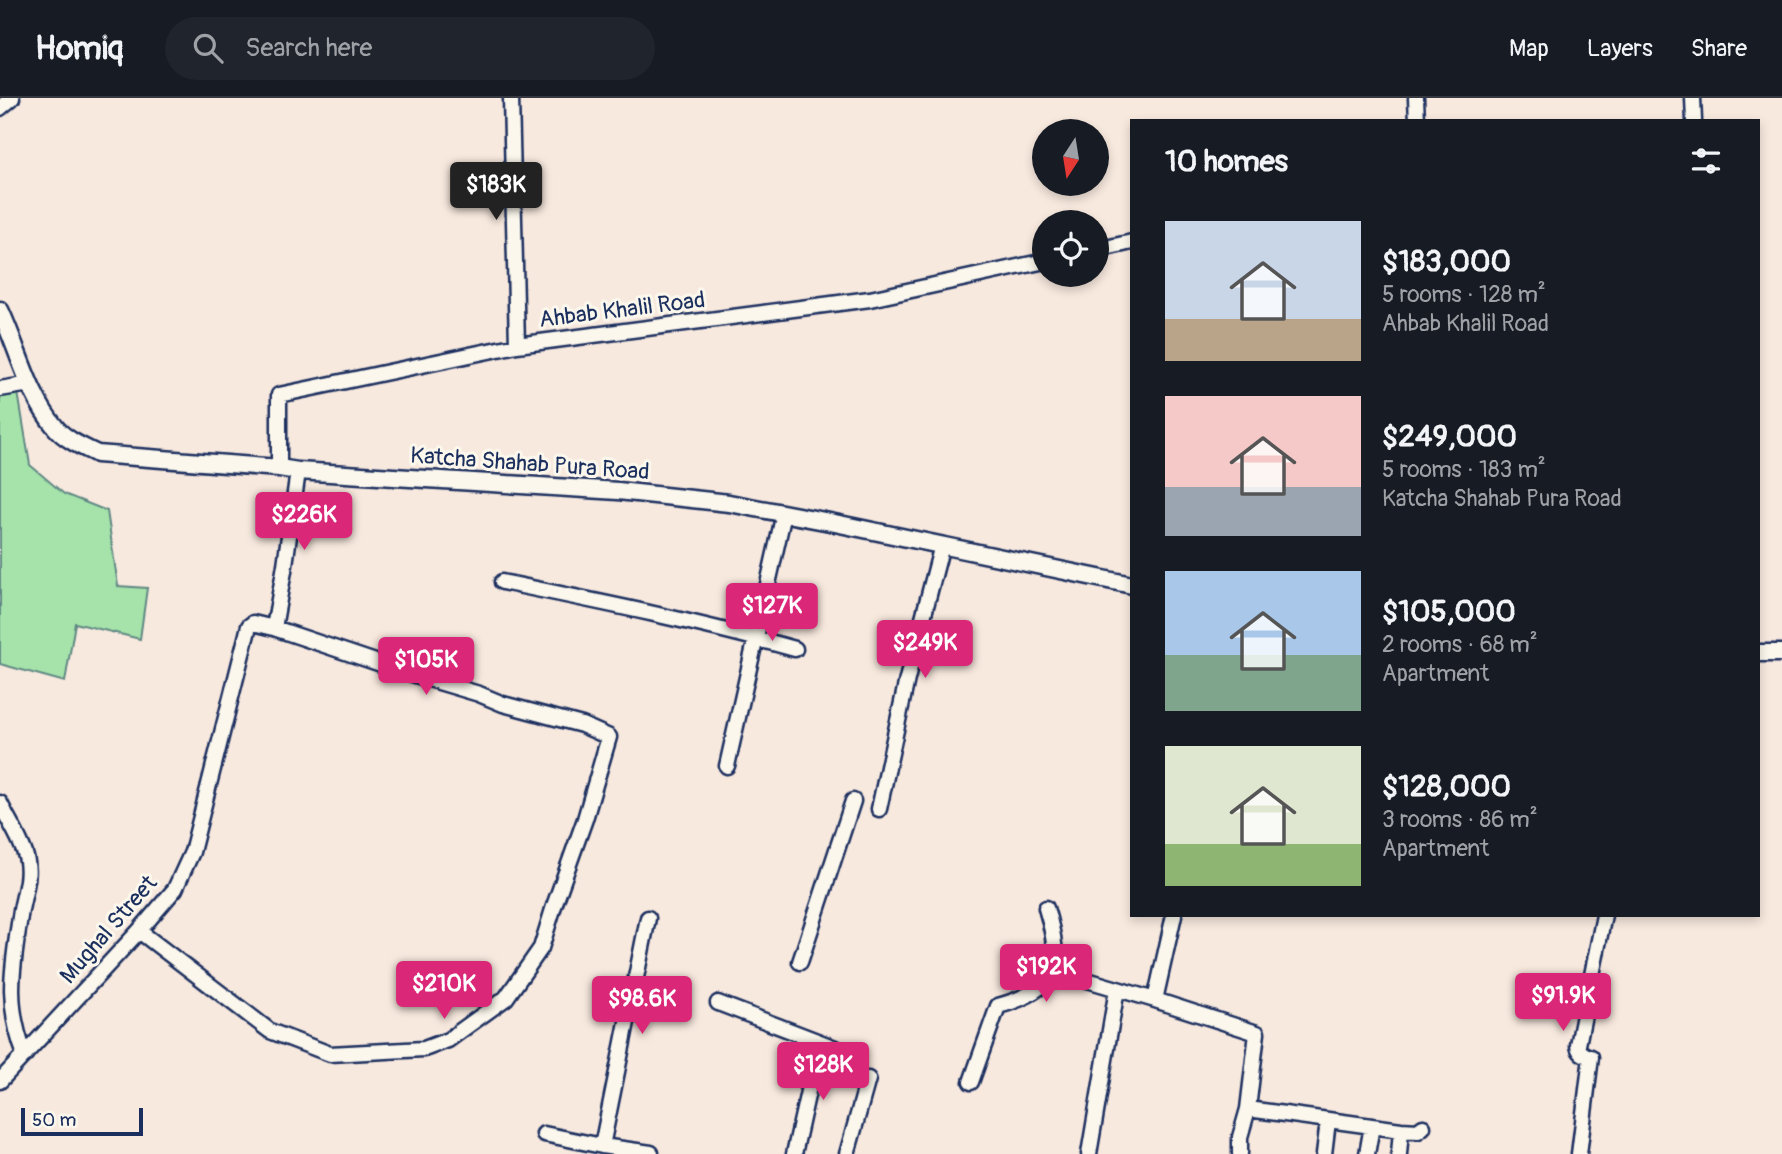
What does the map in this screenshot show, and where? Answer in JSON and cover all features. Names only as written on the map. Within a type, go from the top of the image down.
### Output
[{"type":"street","points":[[0,108],[12,98]]},
{"type":"street","points":[[511,98],[516,345]]},
{"type":"street","points":[[1416,98],[1417,119]]},
{"type":"street","points":[[1693,98],[1694,119]]},
{"type":"street","points":[[1109,247],[1130,242]]},
{"type":"street","name":"Ahbab Khalil Road","points":[[279,468],[279,395],[516,345],[870,299],[1032,264]]},
{"type":"street","name":"Katcha Shahab Pura Road","points":[[0,310],[30,384],[57,429],[77,444],[97,454],[298,471],[618,491],[729,503],[1130,585]]},
{"type":"street","points":[[0,389],[30,384]]},
{"type":"street","points":[[139,931],[270,1031],[330,1054],[424,1049],[448,1040],[506,998],[541,948],[585,819],[609,737],[582,725],[503,704],[274,628],[298,471]]},
{"type":"street","points":[[727,766],[783,513]]},
{"type":"street","points":[[879,809],[907,679],[942,545]]},
{"type":"street","points":[[502,582],[795,649]]},
{"type":"street","name":"Mughal Street","points":[[0,1081],[175,889],[192,852],[249,626],[253,623],[274,628]]},
{"type":"street","points":[[1760,653],[1782,653]]},
{"type":"street","points":[[800,962],[853,801]]},
{"type":"street","points":[[0,803],[26,858],[27,884],[21,907],[10,988],[17,1035],[25,1055]]},
{"type":"street","points":[[971,1082],[998,1006],[1030,995],[1043,984],[1053,970],[1053,931],[1046,908]]},
{"type":"street","points":[[1155,1000],[1174,917]]},
{"type":"street","points":[[1579,1154],[1591,1057],[1583,1054],[1578,1045],[1605,917]]},
{"type":"street","points":[[601,1146],[648,918]]},
{"type":"street","points":[[1053,970],[1256,1033],[1240,1154]]},
{"type":"street","points":[[1089,1154],[1117,989]]},
{"type":"street","points":[[718,1003],[838,1049]]},
{"type":"street","points":[[794,1154],[819,1042]]},
{"type":"street","points":[[847,1154],[868,1079]]},
{"type":"street","points":[[1248,1109],[1401,1130],[1418,1131],[1423,1127]]},
{"type":"street","points":[[1324,1154],[1328,1121]]},
{"type":"street","points":[[1367,1154],[1372,1126]]},
{"type":"street","points":[[1399,1154],[1401,1130]]},
{"type":"street","points":[[544,1134],[624,1152],[651,1153]]},
{"type":"green space","points":[[17,386],[30,465],[64,494],[107,511],[118,586],[147,588],[140,639],[75,623],[65,682],[0,664],[0,389]]}]
